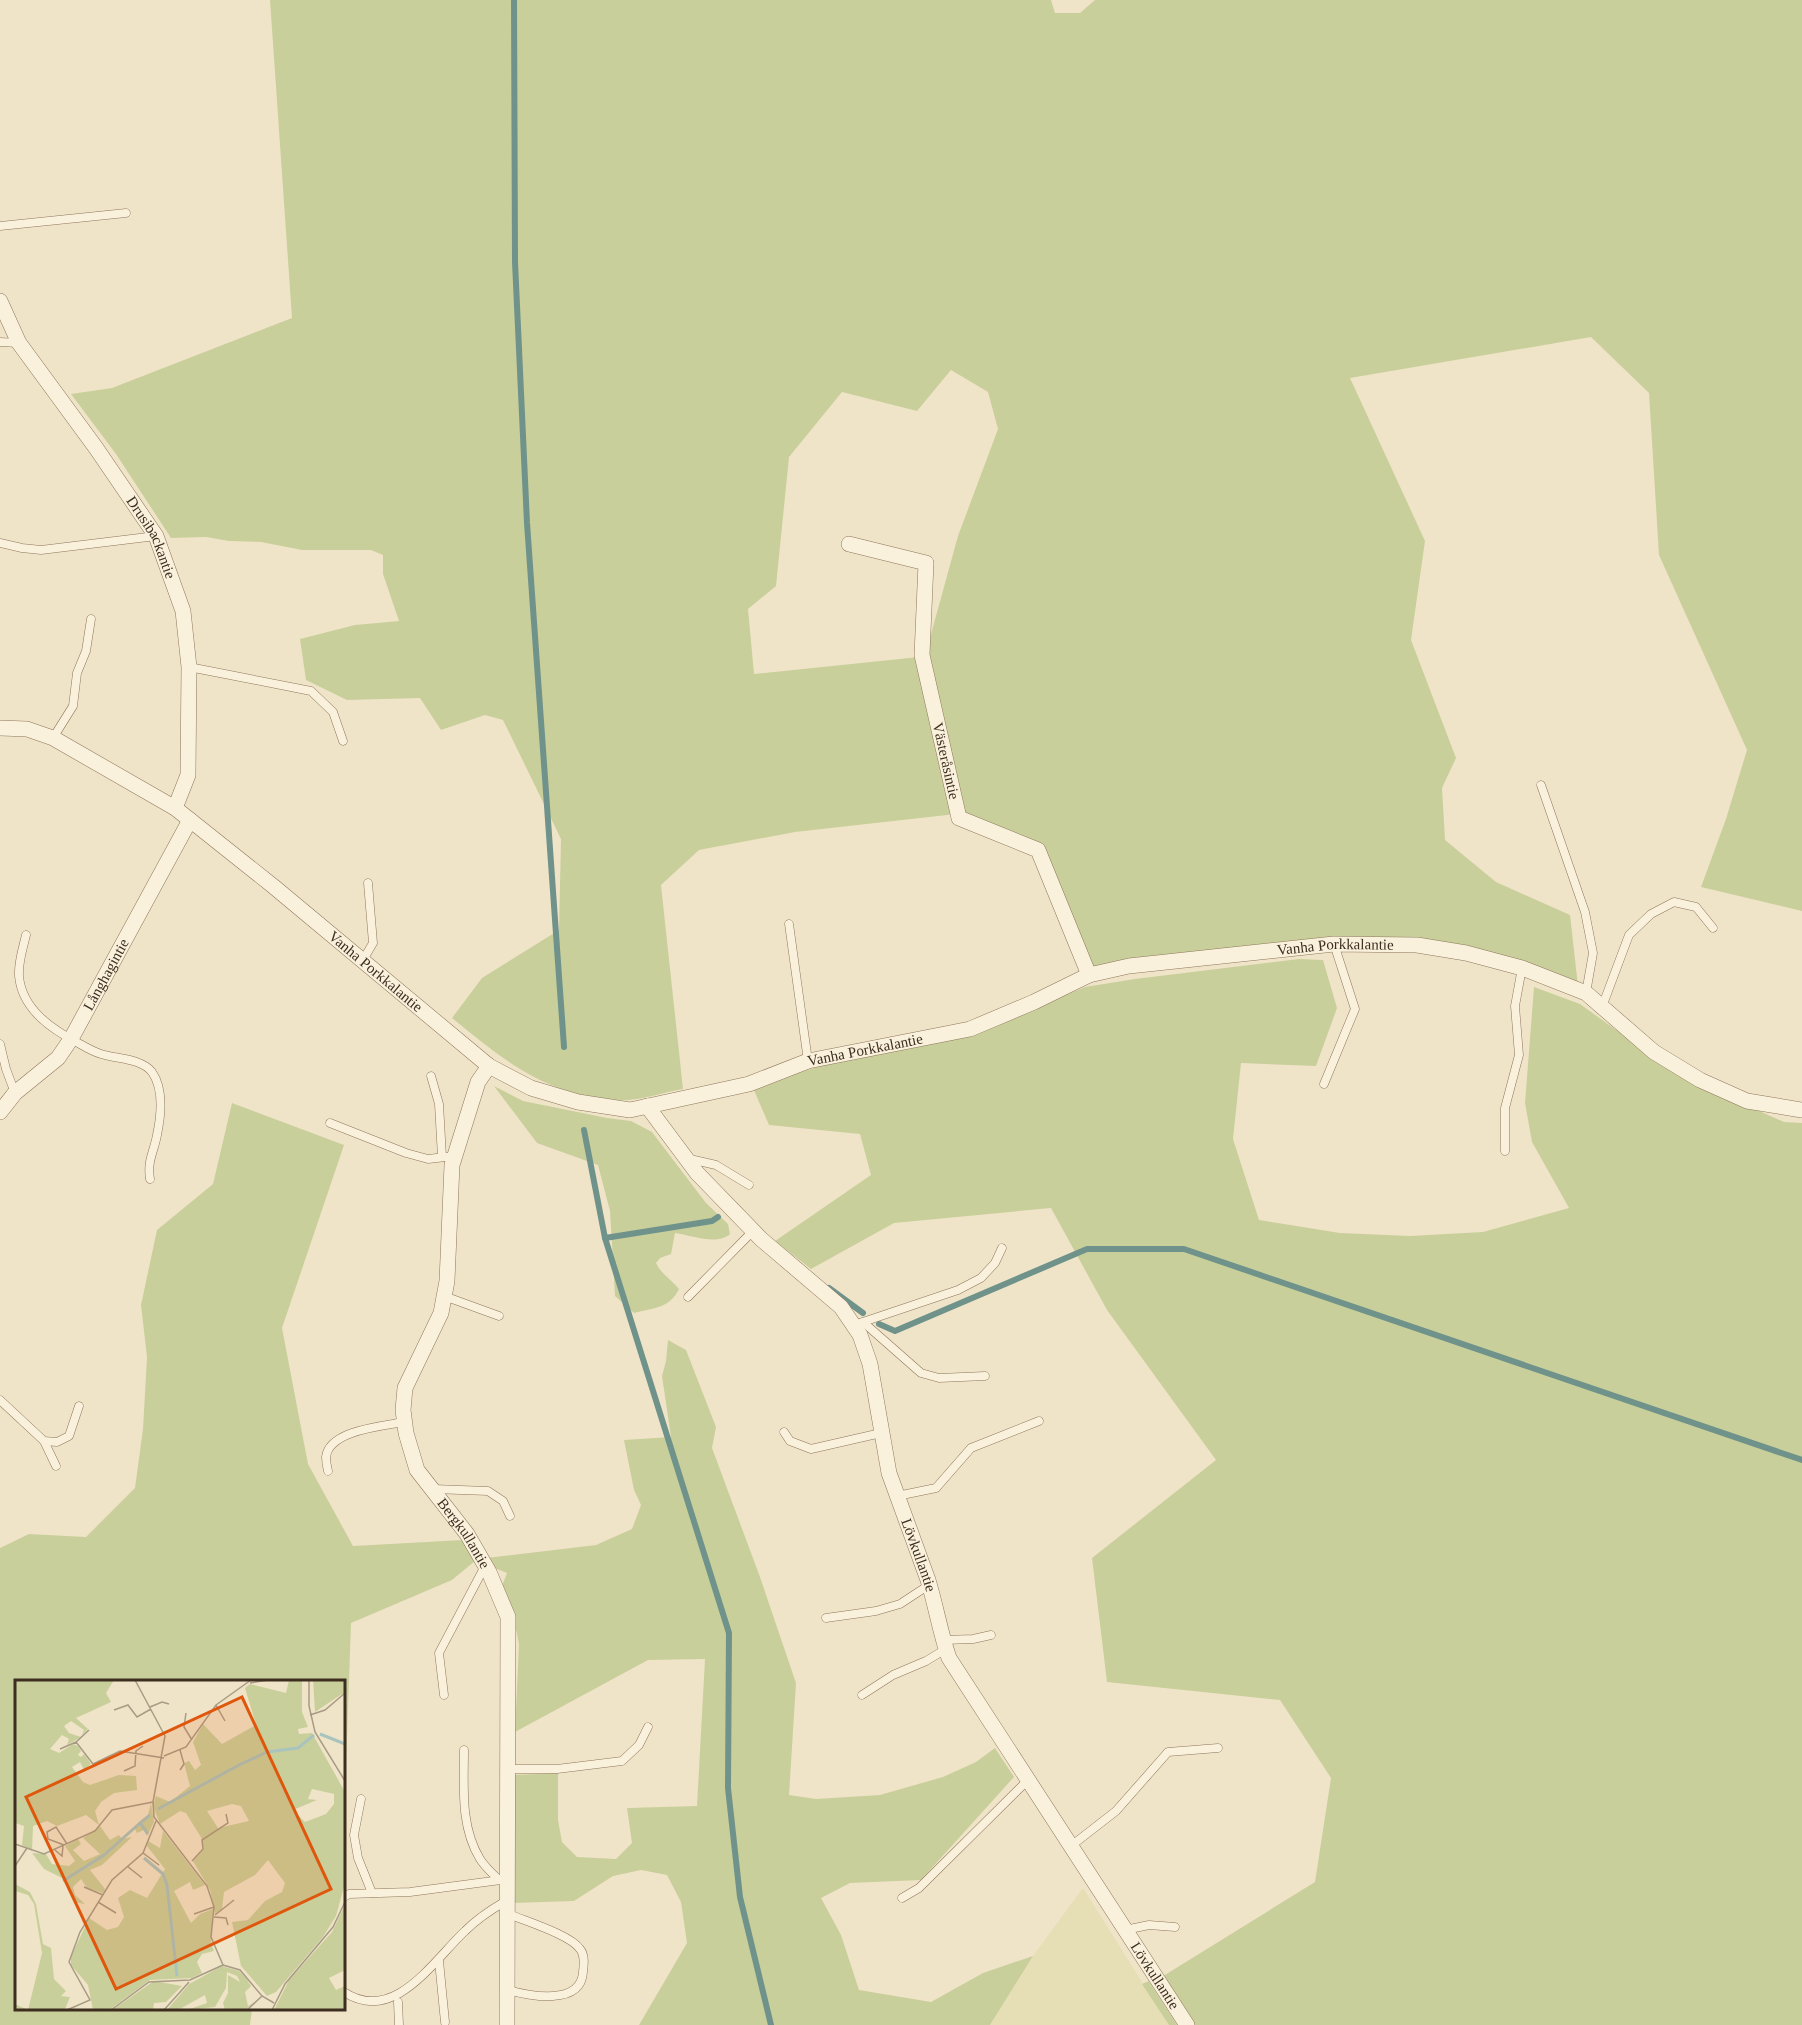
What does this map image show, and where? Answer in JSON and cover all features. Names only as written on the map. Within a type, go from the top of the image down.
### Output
[{"type":"street","name":"Drusibackantie","points":[[0,302],[19,343],[96,448],[156,536],[183,611],[189,667],[188,775],[175,808]]},
{"type":"street","name":"Västeråsintie","points":[[849,544],[926,564],[921,655],[959,818],[1038,850],[1089,975]]},
{"type":"street","name":"Vanha Porkkalantie","points":[[0,728],[27,729],[52,738],[175,808],[489,1065],[531,1088],[578,1102],[630,1110],[749,1084],[808,1061],[970,1029],[1034,1002],[1089,975],[1129,966],[1334,944],[1416,945],[1466,953],[1522,968],[1586,993],[1654,1052],[1700,1080],[1747,1101],[1802,1110]]},
{"type":"street","name":"Långhagintie","points":[[0,1112],[15,1093],[58,1058],[71,1039],[190,820]]},
{"type":"street","name":"Bergkullantie","points":[[489,1065],[478,1082],[448,1156],[452,1165],[450,1233],[441,1313],[405,1388],[403,1410],[417,1470],[467,1534],[485,1566],[508,1617],[508,1769],[504,1880],[509,1907],[507,2025]]},
{"type":"street","name":"Lövkullantie","points":[[647,1106],[697,1173],[753,1231],[858,1324],[870,1364],[889,1473],[929,1585],[949,1658],[1186,2025]]},
{"type":"lane","points":[[0,226],[126,213]]},
{"type":"lane","points":[[0,342],[19,343]]},
{"type":"lane","points":[[0,543],[22,549],[41,549],[156,536]]},
{"type":"lane","points":[[52,738],[73,706],[77,673],[86,651],[91,619]]},
{"type":"lane","points":[[189,667],[311,691],[333,712],[344,741]]},
{"type":"lane","points":[[1541,785],[1585,912],[1593,953],[1586,993]]},
{"type":"lane","points":[[363,960],[373,943],[369,883]]},
{"type":"lane","points":[[1602,1007],[1629,935],[1651,914],[1674,902],[1696,907],[1713,928]]},
{"type":"lane","points":[[789,924],[808,1061]]},
{"type":"lane","points":[[26,935],[19,975],[23,994],[36,1014],[53,1029],[99,1054],[142,1064],[151,1071],[157,1085],[160,1105],[157,1136],[148,1166],[150,1179]]},
{"type":"lane","points":[[1324,1084],[1355,1009],[1334,944]]},
{"type":"lane","points":[[1505,1151],[1505,1108],[1519,1055],[1515,1006],[1522,968]]},
{"type":"lane","points":[[0,1044],[15,1093]]},
{"type":"lane","points":[[330,1123],[406,1153],[428,1159],[448,1156],[439,1104],[431,1076]]},
{"type":"lane","points":[[685,1158],[716,1165],[749,1185]]},
{"type":"lane","points":[[688,1298],[753,1231]]},
{"type":"lane","points":[[858,1324],[966,1286],[981,1278],[988,1271],[995,1263],[1002,1248]]},
{"type":"lane","points":[[444,1296],[499,1316]]},
{"type":"lane","points":[[858,1324],[921,1373],[939,1378],[985,1376]]},
{"type":"lane","points":[[0,1400],[44,1441],[56,1466]]},
{"type":"lane","points":[[44,1441],[57,1442],[69,1436],[79,1406]]},
{"type":"lane","points":[[328,1471],[326,1456],[337,1440],[360,1430],[405,1422]]},
{"type":"lane","points":[[897,1496],[936,1488],[971,1448],[1039,1422]]},
{"type":"lane","points":[[784,1432],[790,1441],[811,1449],[881,1433]]},
{"type":"lane","points":[[433,1490],[488,1491],[503,1502],[510,1516]]},
{"type":"lane","points":[[444,1695],[439,1653],[485,1566]]},
{"type":"lane","points":[[826,1617],[876,1611],[900,1604],[929,1585]]},
{"type":"lane","points":[[862,1695],[893,1675],[926,1661],[945,1644],[991,1635]]},
{"type":"lane","points":[[508,1769],[558,1769],[622,1761],[639,1745],[648,1727]]},
{"type":"lane","points":[[1071,1846],[1116,1811],[1168,1752],[1218,1748]]},
{"type":"lane","points":[[464,1750],[464,1807],[469,1836],[481,1861],[504,1880]]},
{"type":"lane","points":[[902,1898],[919,1888],[1029,1779]]},
{"type":"lane","points":[[362,1798],[354,1835],[358,1858],[372,1893]]},
{"type":"lane","points":[[345,1897],[349,1894],[410,1892],[504,1880]]},
{"type":"lane","points":[[345,1993],[354,2003],[371,2009],[392,2006],[425,1980],[465,1930],[509,1907],[570,1940],[580,1949],[584,1961],[583,1977],[578,1987],[569,1992],[548,1997],[527,1996],[508,1990]]},
{"type":"lane","points":[[1125,1930],[1149,1925],[1175,1927]]},
{"type":"lane","points":[[439,1961],[446,2022]]},
{"type":"lane","points":[[392,2006],[399,2025]]},
{"type":"shaded area","points":[[1083,1888],[1169,2025],[990,2025],[1033,1956]]},
{"type":"green space","points":[[270,0],[1051,0],[1055,13],[1080,13],[1095,0],[1802,0],[1802,911],[1701,887],[1726,819],[1747,750],[1659,555],[1649,393],[1591,337],[1350,378],[1425,541],[1411,640],[1456,758],[1442,788],[1445,840],[1496,882],[1570,915],[1578,986],[1452,944],[1092,967],[1043,846],[963,813],[925,656],[958,536],[998,429],[988,392],[951,370],[917,411],[842,392],[789,457],[776,586],[748,609],[754,674],[919,657],[956,814],[795,832],[699,850],[661,885],[683,1089],[635,1099],[611,1099],[578,1094],[539,1079],[521,1069],[503,1058],[452,1018],[482,978],[559,930],[561,839],[503,720],[485,715],[441,730],[420,698],[347,700],[306,680],[300,639],[355,625],[399,621],[383,574],[383,555],[371,550],[302,550],[261,542],[229,541],[206,537],[171,538],[116,454],[71,394],[112,388],[292,318]]},
{"type":"green space","points":[[1299,959],[1323,960],[1337,1008],[1316,1066],[1241,1063],[1233,1139],[1259,1220],[1340,1233],[1410,1236],[1483,1232],[1569,1208],[1532,1142],[1525,1103],[1534,987],[1580,1004],[1680,1076],[1784,1122],[1802,1123],[1802,2025],[1192,2025],[1160,1978],[1315,1882],[1331,1778],[1280,1700],[1107,1682],[1092,1558],[1216,1460],[1107,1310],[1051,1208],[894,1223],[811,1269],[775,1241],[871,1175],[860,1134],[769,1125],[753,1088],[826,1064],[972,1034],[1085,987]]},
{"type":"green space","points":[[494,1086],[523,1101],[631,1121],[652,1132],[706,1203],[728,1224],[730,1234],[718,1239],[704,1239],[675,1233],[671,1254],[660,1258],[656,1263],[679,1289],[666,1304],[634,1313],[615,1296],[610,1211],[598,1165],[537,1143]]},
{"type":"green space","points":[[232,1103],[344,1145],[282,1328],[308,1464],[353,1546],[463,1540],[475,1561],[452,1580],[351,1623],[345,1797],[345,1680],[15,1680],[15,2010],[252,2010],[250,2025],[0,2025],[0,1548],[29,1534],[86,1537],[135,1488],[143,1429],[147,1357],[141,1305],[157,1230],[213,1184]]},
{"type":"green space","points":[[668,1340],[686,1350],[716,1427],[712,1448],[796,1683],[789,1795],[816,1799],[880,1795],[943,1777],[976,1762],[995,1748],[1014,1777],[921,1880],[850,1883],[821,1898],[841,1935],[859,1990],[931,2002],[983,1973],[1033,1956],[990,2025],[639,2025],[687,1943],[681,1902],[667,1875],[641,1870],[613,1876],[574,1901],[512,1903],[513,1775],[558,1773],[558,1820],[562,1842],[577,1857],[616,1859],[632,1843],[627,1808],[697,1806],[705,1659],[648,1660],[515,1732],[519,1644],[513,1615],[502,1586],[507,1573],[492,1567],[486,1558],[596,1545],[632,1529],[641,1505],[634,1490],[624,1440],[671,1437],[662,1376]]},
{"type":"green space","points":[[1149,1981],[1177,2025],[1169,2025],[1142,1984]]},
{"type":"waterway","points":[[514,0],[515,262],[527,523],[564,1047]]},
{"type":"waterway","points":[[584,1130],[605,1238],[712,1221],[718,1217]]},
{"type":"waterway","points":[[605,1238],[729,1633],[728,1788],[740,1897],[771,2025]]},
{"type":"waterway","points":[[879,1324],[895,1331],[1087,1249],[1184,1249],[1802,1460]]},
{"type":"waterway","points":[[829,1288],[863,1313]]}]
